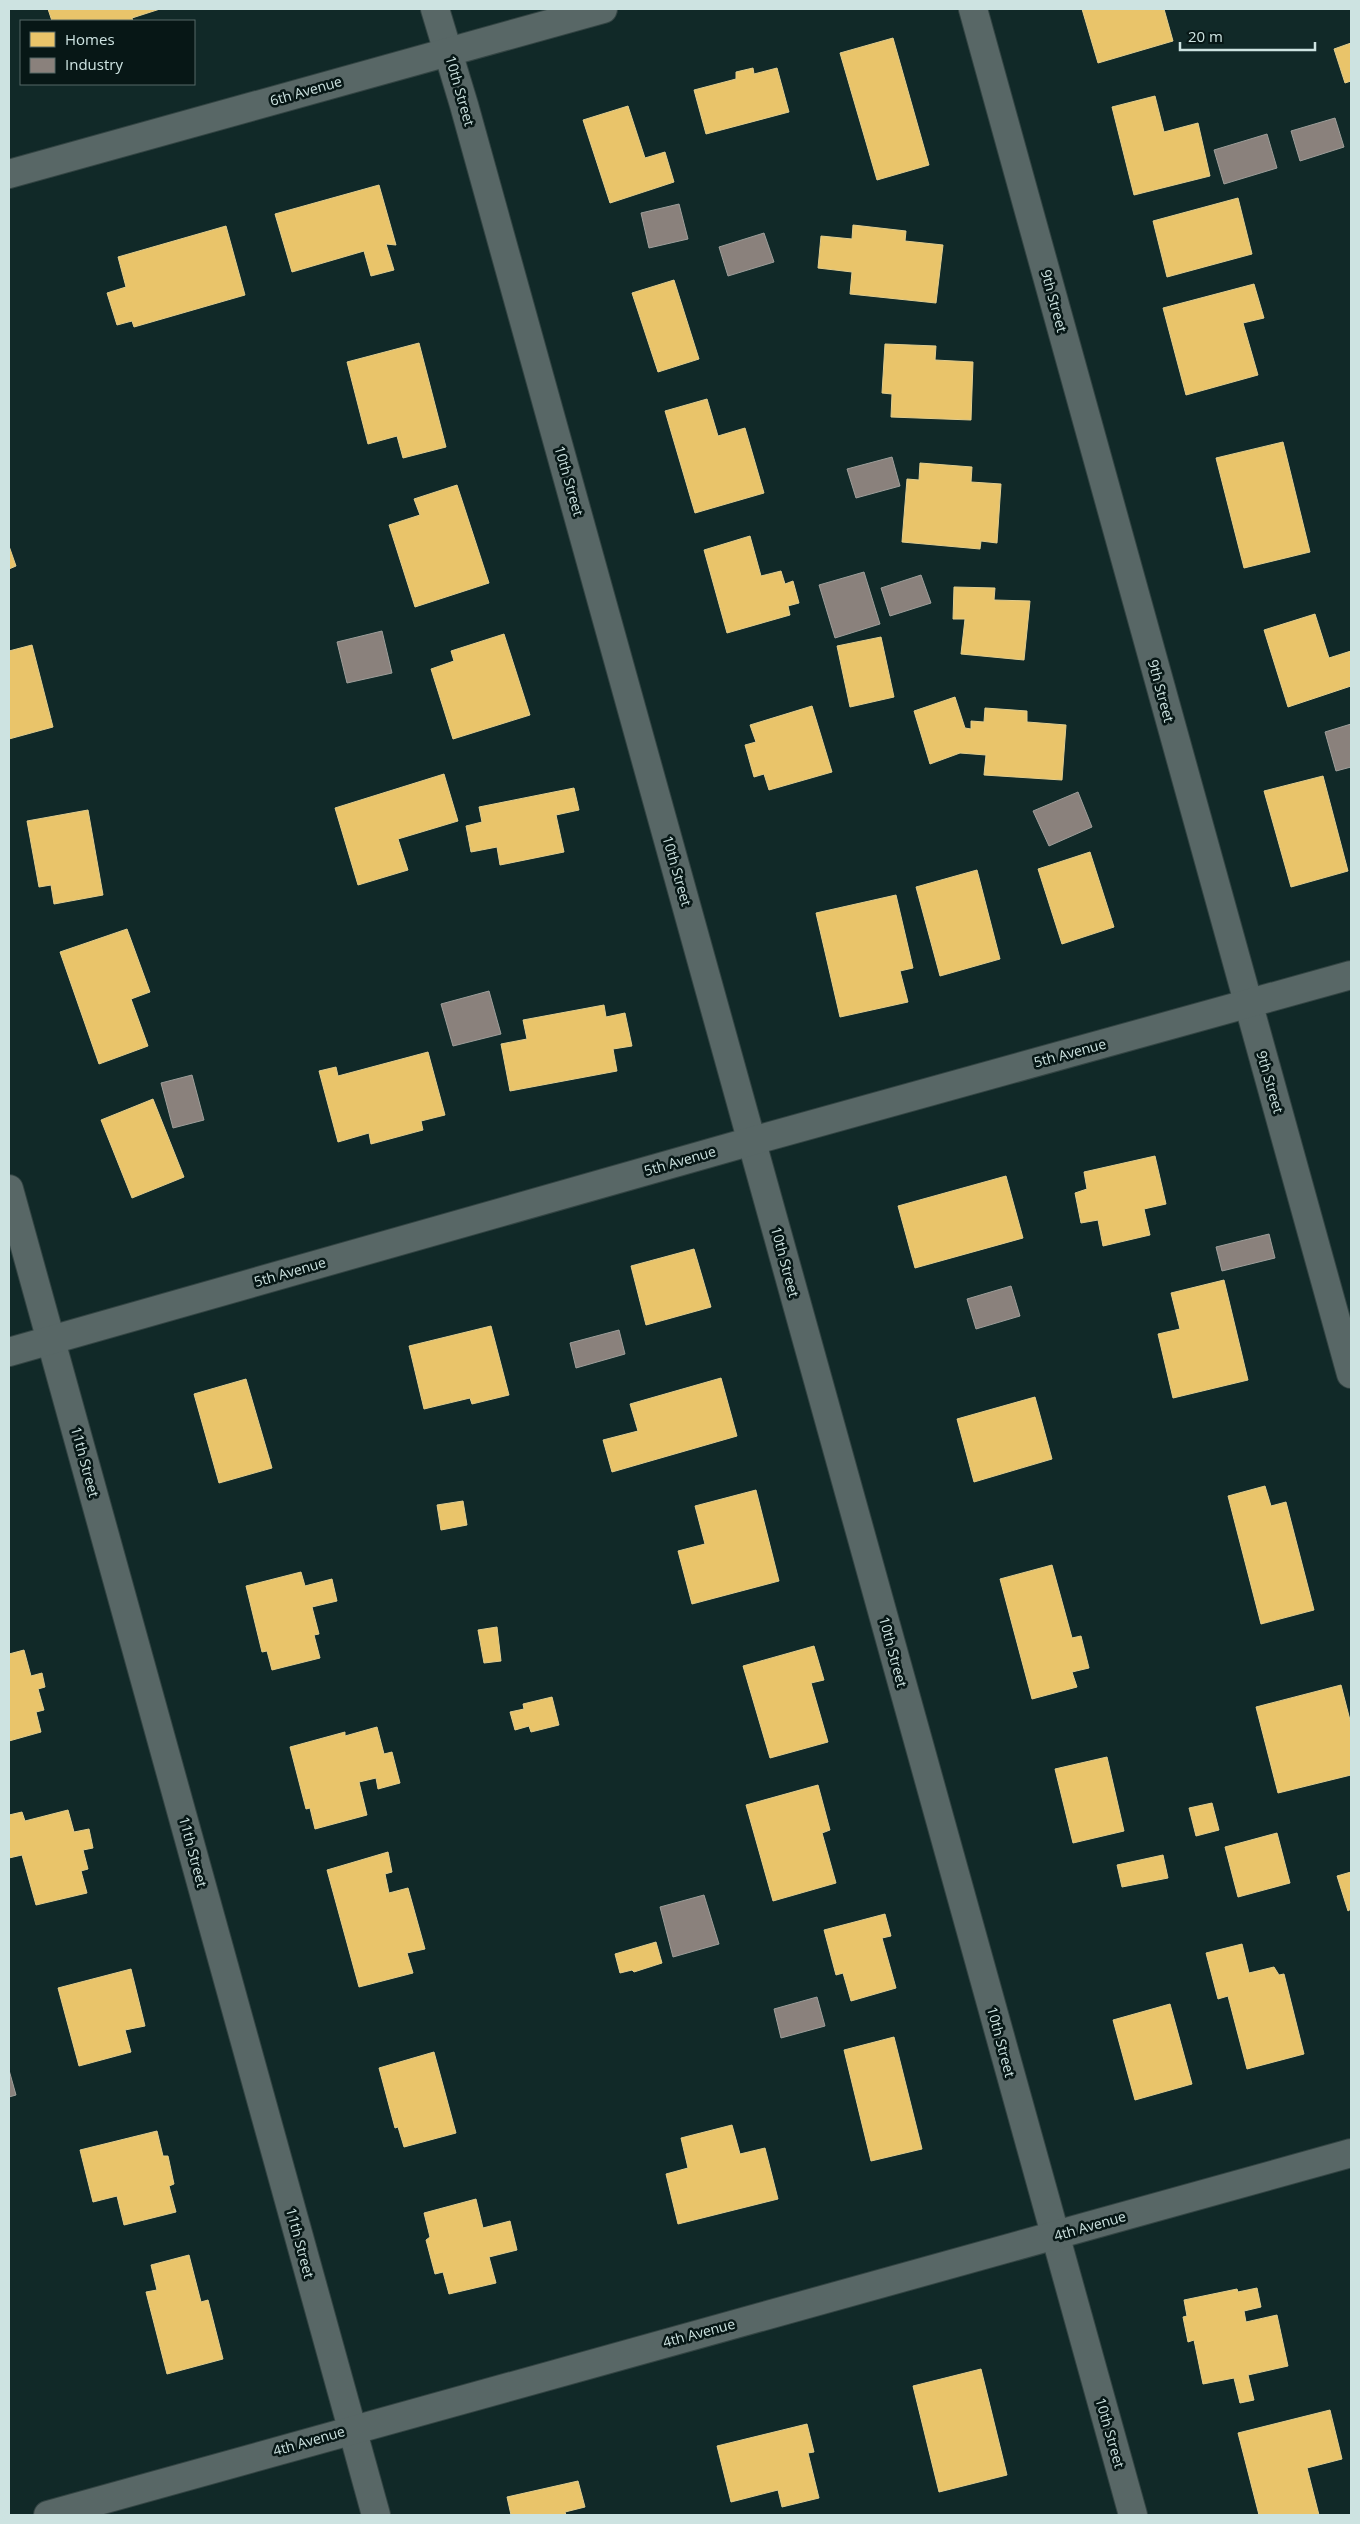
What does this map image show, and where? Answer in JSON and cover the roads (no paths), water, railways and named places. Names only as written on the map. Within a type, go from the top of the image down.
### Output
[{"type":"street","name":"10th Street","points":[[435,9],[752,1141],[1054,2236],[1133,2515]]},
{"type":"street","name":"6th Avenue","points":[[9,174],[603,9]]},
{"type":"street","name":"9th Street","points":[[973,9],[1351,1374]]},
{"type":"street","name":"5th Avenue","points":[[9,1352],[752,1141],[1351,975]]},
{"type":"street","name":"11th Street","points":[[9,1189],[376,2515]]},
{"type":"street","name":"4th Avenue","points":[[48,2515],[1351,2153]]}]
